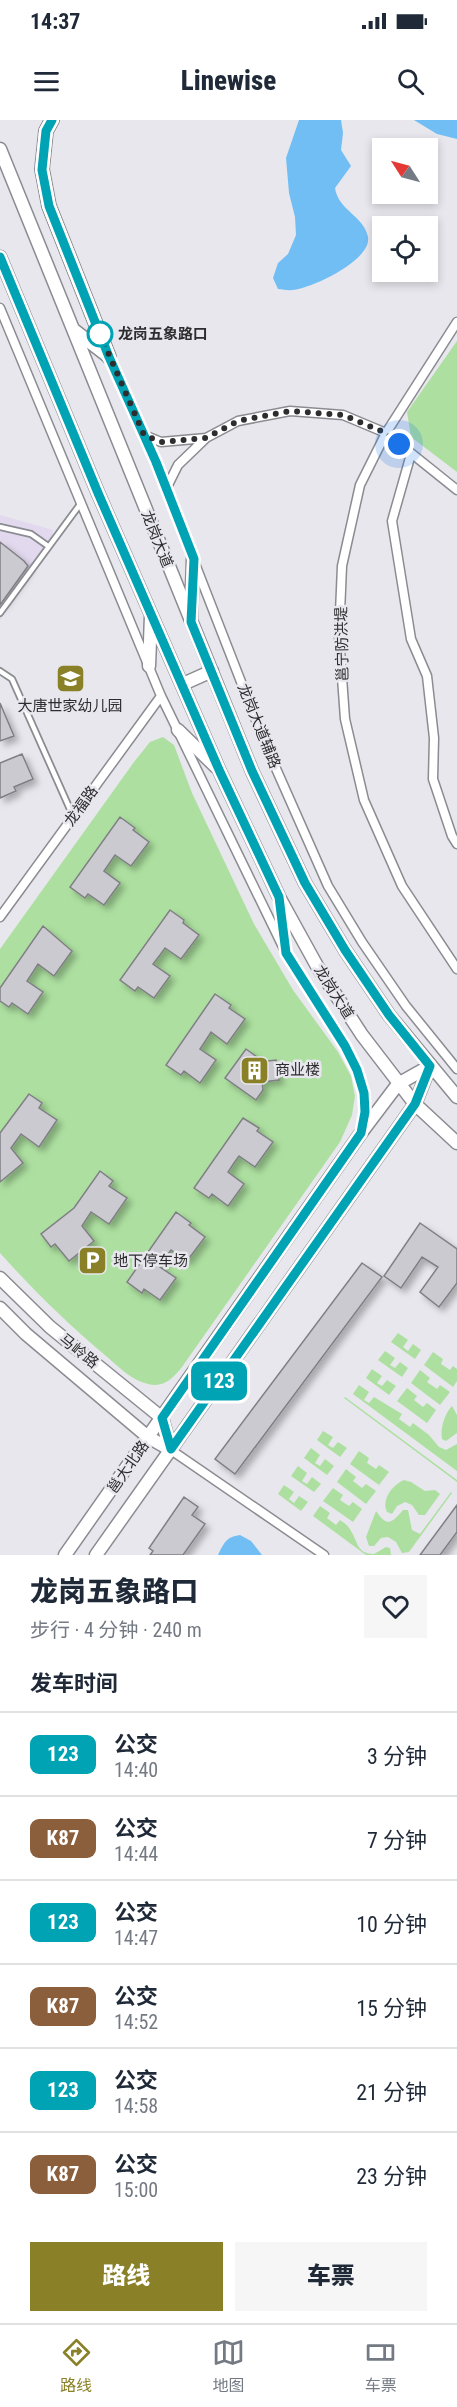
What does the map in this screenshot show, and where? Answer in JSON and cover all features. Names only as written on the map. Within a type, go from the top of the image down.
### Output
[{"type":"main road","points":[[52,120],[46,131],[42,170],[49,206],[109,357]]},
{"type":"main road","name":"龙岗大道","points":[[0,149],[252,771],[305,883],[345,950],[389,1015],[457,1097]]},
{"type":"main road","name":"龙岗大道","points":[[0,257],[98,493],[220,772],[279,897],[317,966],[362,1035],[415,1104],[457,1143]]},
{"type":"main road","points":[[74,329],[109,357]]},
{"type":"main road","points":[[191,622],[194,559]]},
{"type":"main road","points":[[149,666],[151,612]]},
{"type":"main road","points":[[183,684],[212,671]]},
{"type":"main road","points":[[178,730],[220,772]]},
{"type":"main road","points":[[398,1084],[430,1066]]},
{"type":"main road","name":"邕大北路","points":[[96,1555],[415,1104],[430,1066]]},
{"type":"main road","name":"邕大北路","points":[[65,1555],[361,1133],[398,1084]]},
{"type":"main road","name":"马岭路","points":[[0,1278],[50,1327],[162,1418]]},
{"type":"main road","name":"马岭路","points":[[0,1308],[26,1334],[148,1437],[171,1449]]},
{"type":"main road","points":[[162,1418],[171,1449]]},
{"type":"street","points":[[0,308],[161,696],[286,953],[345,1046],[357,1070],[364,1093],[365,1112],[361,1133]]},
{"type":"street","name":"邕宁防洪堤","points":[[457,322],[386,433],[360,485],[342,566],[339,636],[345,719],[364,800],[402,886],[457,969]]},
{"type":"street","name":"龙岗大道辅路","points":[[109,357],[166,489],[266,746],[328,886],[362,942],[406,1006],[457,1069]]},
{"type":"street","points":[[166,489],[178,465],[206,438],[238,421],[290,411],[343,415],[386,433],[457,490]]},
{"type":"street","points":[[144,435],[161,442],[206,438]]},
{"type":"street","points":[[411,454],[392,521],[411,639],[427,676],[434,738],[433,779],[452,836],[457,844]]},
{"type":"street","name":"龙福路","points":[[0,917],[161,696]]},
{"type":"street","points":[[279,897],[286,953]]},
{"type":"street","points":[[171,1449],[324,1555]]},
{"type":"lane","points":[[0,613],[81,503]]},
{"type":"lane","points":[[0,527],[31,534],[48,546]]},
{"type":"lane","points":[[0,671],[12,679],[73,816]]},
{"type":"shaded area","points":[[0,515],[53,530],[51,545],[46,557],[0,620]]},
{"type":"green space","points":[[457,341],[457,472],[411,437],[407,412]]},
{"type":"green space","points":[[163,737],[174,745],[192,793],[254,924],[293,990],[338,1052],[351,1076],[355,1096],[352,1115],[340,1142],[182,1367],[168,1381],[154,1385],[136,1380],[78,1332],[0,1253],[0,949],[134,762],[150,742]]},
{"type":"green space","points":[[398,1333],[408,1340],[403,1347],[408,1351],[413,1344],[421,1350],[415,1359],[391,1342]]},
{"type":"green space","points":[[385,1351],[395,1358],[390,1365],[395,1368],[400,1362],[408,1368],[402,1377],[378,1360]]},
{"type":"green space","points":[[433,1352],[443,1359],[441,1364],[450,1370],[453,1366],[457,1369],[457,1381],[453,1387],[424,1365]]},
{"type":"green space","points":[[372,1369],[382,1376],[377,1383],[382,1386],[387,1380],[396,1386],[389,1395],[366,1378]]},
{"type":"green space","points":[[420,1370],[430,1378],[427,1382],[437,1389],[440,1385],[450,1392],[440,1405],[411,1383]]},
{"type":"green space","points":[[359,1385],[369,1392],[364,1400],[369,1403],[374,1397],[402,1414],[399,1419],[410,1427],[413,1423],[429,1435],[439,1447],[446,1450],[457,1444],[457,1471],[353,1394]]},
{"type":"green space","points":[[407,1388],[417,1396],[414,1400],[423,1407],[427,1403],[436,1410],[427,1423],[397,1401]]},
{"type":"green space","points":[[344,1398],[457,1480],[457,1482]]},
{"type":"green space","points":[[452,1406],[457,1415],[457,1433],[446,1441],[442,1439],[442,1426]]},
{"type":"green space","points":[[323,1431],[333,1437],[328,1445],[333,1448],[338,1442],[347,1448],[340,1457],[317,1440]]},
{"type":"green space","points":[[311,1448],[320,1455],[315,1463],[320,1466],[325,1459],[334,1466],[327,1475],[304,1458]]},
{"type":"green space","points":[[359,1451],[369,1458],[367,1463],[376,1469],[379,1465],[389,1472],[379,1485],[350,1464]]},
{"type":"green space","points":[[298,1466],[307,1473],[302,1481],[307,1484],[312,1477],[321,1484],[314,1492],[291,1476]]},
{"type":"green space","points":[[346,1469],[356,1477],[353,1481],[362,1488],[366,1484],[376,1491],[366,1504],[337,1482]]},
{"type":"green space","points":[[404,1480],[425,1491],[435,1490],[440,1494],[425,1515],[419,1515],[412,1505],[405,1502],[397,1506],[392,1514],[387,1512],[385,1503],[389,1493],[395,1485]]},
{"type":"green space","points":[[284,1485],[294,1492],[289,1499],[294,1503],[299,1496],[308,1502],[301,1511],[278,1494]]},
{"type":"green space","points":[[333,1488],[343,1495],[340,1500],[349,1506],[353,1502],[362,1509],[353,1522],[323,1501]]},
{"type":"green space","points":[[451,1492],[409,1552],[402,1553],[396,1542],[388,1537],[381,1538],[374,1546],[369,1546],[366,1537],[376,1511],[383,1520],[389,1522],[403,1510],[408,1510],[412,1530],[420,1534]]},
{"type":"green space","points":[[320,1506],[330,1513],[327,1518],[336,1525],[340,1520],[348,1526],[361,1550],[374,1554],[386,1547],[390,1548],[391,1555],[366,1555],[313,1516]]},
{"type":"water","points":[[299,120],[341,120],[343,133],[341,150],[351,166],[335,188],[341,202],[366,230],[367,246],[351,264],[325,279],[301,288],[278,289],[273,278],[278,263],[288,254],[296,235],[286,158]]},
{"type":"water","points":[[414,120],[457,120],[457,139],[437,134]]},
{"type":"water","points":[[240,1535],[251,1541],[262,1555],[218,1555],[226,1541]]},
{"type":"building","points":[[0,542],[28,566],[0,605]]},
{"type":"building","points":[[0,703],[14,736],[0,741]]},
{"type":"building","points":[[22,754],[33,779],[14,787],[16,791],[0,798],[0,763]]},
{"type":"building","points":[[120,817],[149,842],[131,866],[115,855],[104,871],[120,883],[104,905],[88,894],[85,898],[70,887]]},
{"type":"building","points":[[170,910],[199,935],[181,959],[165,948],[153,964],[170,976],[154,998],[138,987],[135,991],[120,980]]},
{"type":"building","points":[[43,926],[72,951],[54,976],[38,964],[27,981],[43,992],[28,1014],[12,1003],[9,1007],[0,1001],[0,988]]},
{"type":"building","points":[[215,994],[245,1019],[227,1044],[211,1032],[200,1049],[216,1060],[200,1083],[184,1071],[181,1075],[166,1065]]},
{"type":"building","name":"商业楼","points":[[246,1049],[257,1057],[259,1062],[276,1060],[279,1080],[262,1082],[263,1090],[256,1100],[225,1078]]},
{"type":"building","points":[[29,1094],[42,1103],[39,1108],[57,1120],[39,1147],[21,1134],[11,1148],[23,1163],[0,1182],[0,1133]]},
{"type":"building","points":[[243,1118],[259,1128],[257,1131],[273,1142],[255,1167],[239,1156],[234,1163],[228,1172],[244,1184],[228,1206],[212,1194],[209,1198],[194,1188]]},
{"type":"building","points":[[100,1171],[113,1181],[109,1186],[127,1198],[109,1224],[91,1212],[82,1226],[94,1241],[69,1261],[55,1244],[51,1247],[41,1234],[74,1208]]},
{"type":"building","points":[[176,1212],[205,1237],[187,1261],[171,1250],[166,1257],[160,1267],[176,1278],[160,1300],[144,1289],[142,1293],[127,1282]]},
{"type":"building","points":[[420,1223],[457,1249],[457,1283],[439,1307],[420,1292],[438,1267],[422,1257],[401,1288],[384,1276]]},
{"type":"building","points":[[362,1263],[382,1277],[235,1474],[215,1459]]},
{"type":"building","points":[[184,1497],[198,1507],[192,1515],[205,1524],[183,1555],[150,1555],[153,1551],[149,1548]]},
{"type":"building","points":[[457,1505],[457,1532],[440,1555],[420,1555]]},
{"type":"bus line","name":"123","points":[[0,257],[98,493],[220,772],[279,897],[286,953],[345,1046],[357,1070],[364,1093],[365,1112],[361,1133],[162,1418],[171,1449],[415,1104],[430,1066],[389,1015],[345,950],[305,883],[252,771],[191,622],[194,559],[156,462],[109,357],[49,206],[42,170],[46,131],[52,120]]},
{"type":"place","name":"龙岗五象路口","points":[[100,334]]},
{"type":"place","name":"大唐世家幼儿园","points":[[70,679]]},
{"type":"place","name":"商业楼","points":[[254,1070]]},
{"type":"place","name":"地下停车场","points":[[92,1261]]},
{"type":"route","points":[[100,334],[144,435],[161,442],[206,438],[238,421],[290,411],[343,415],[386,433],[399,444]]}]
